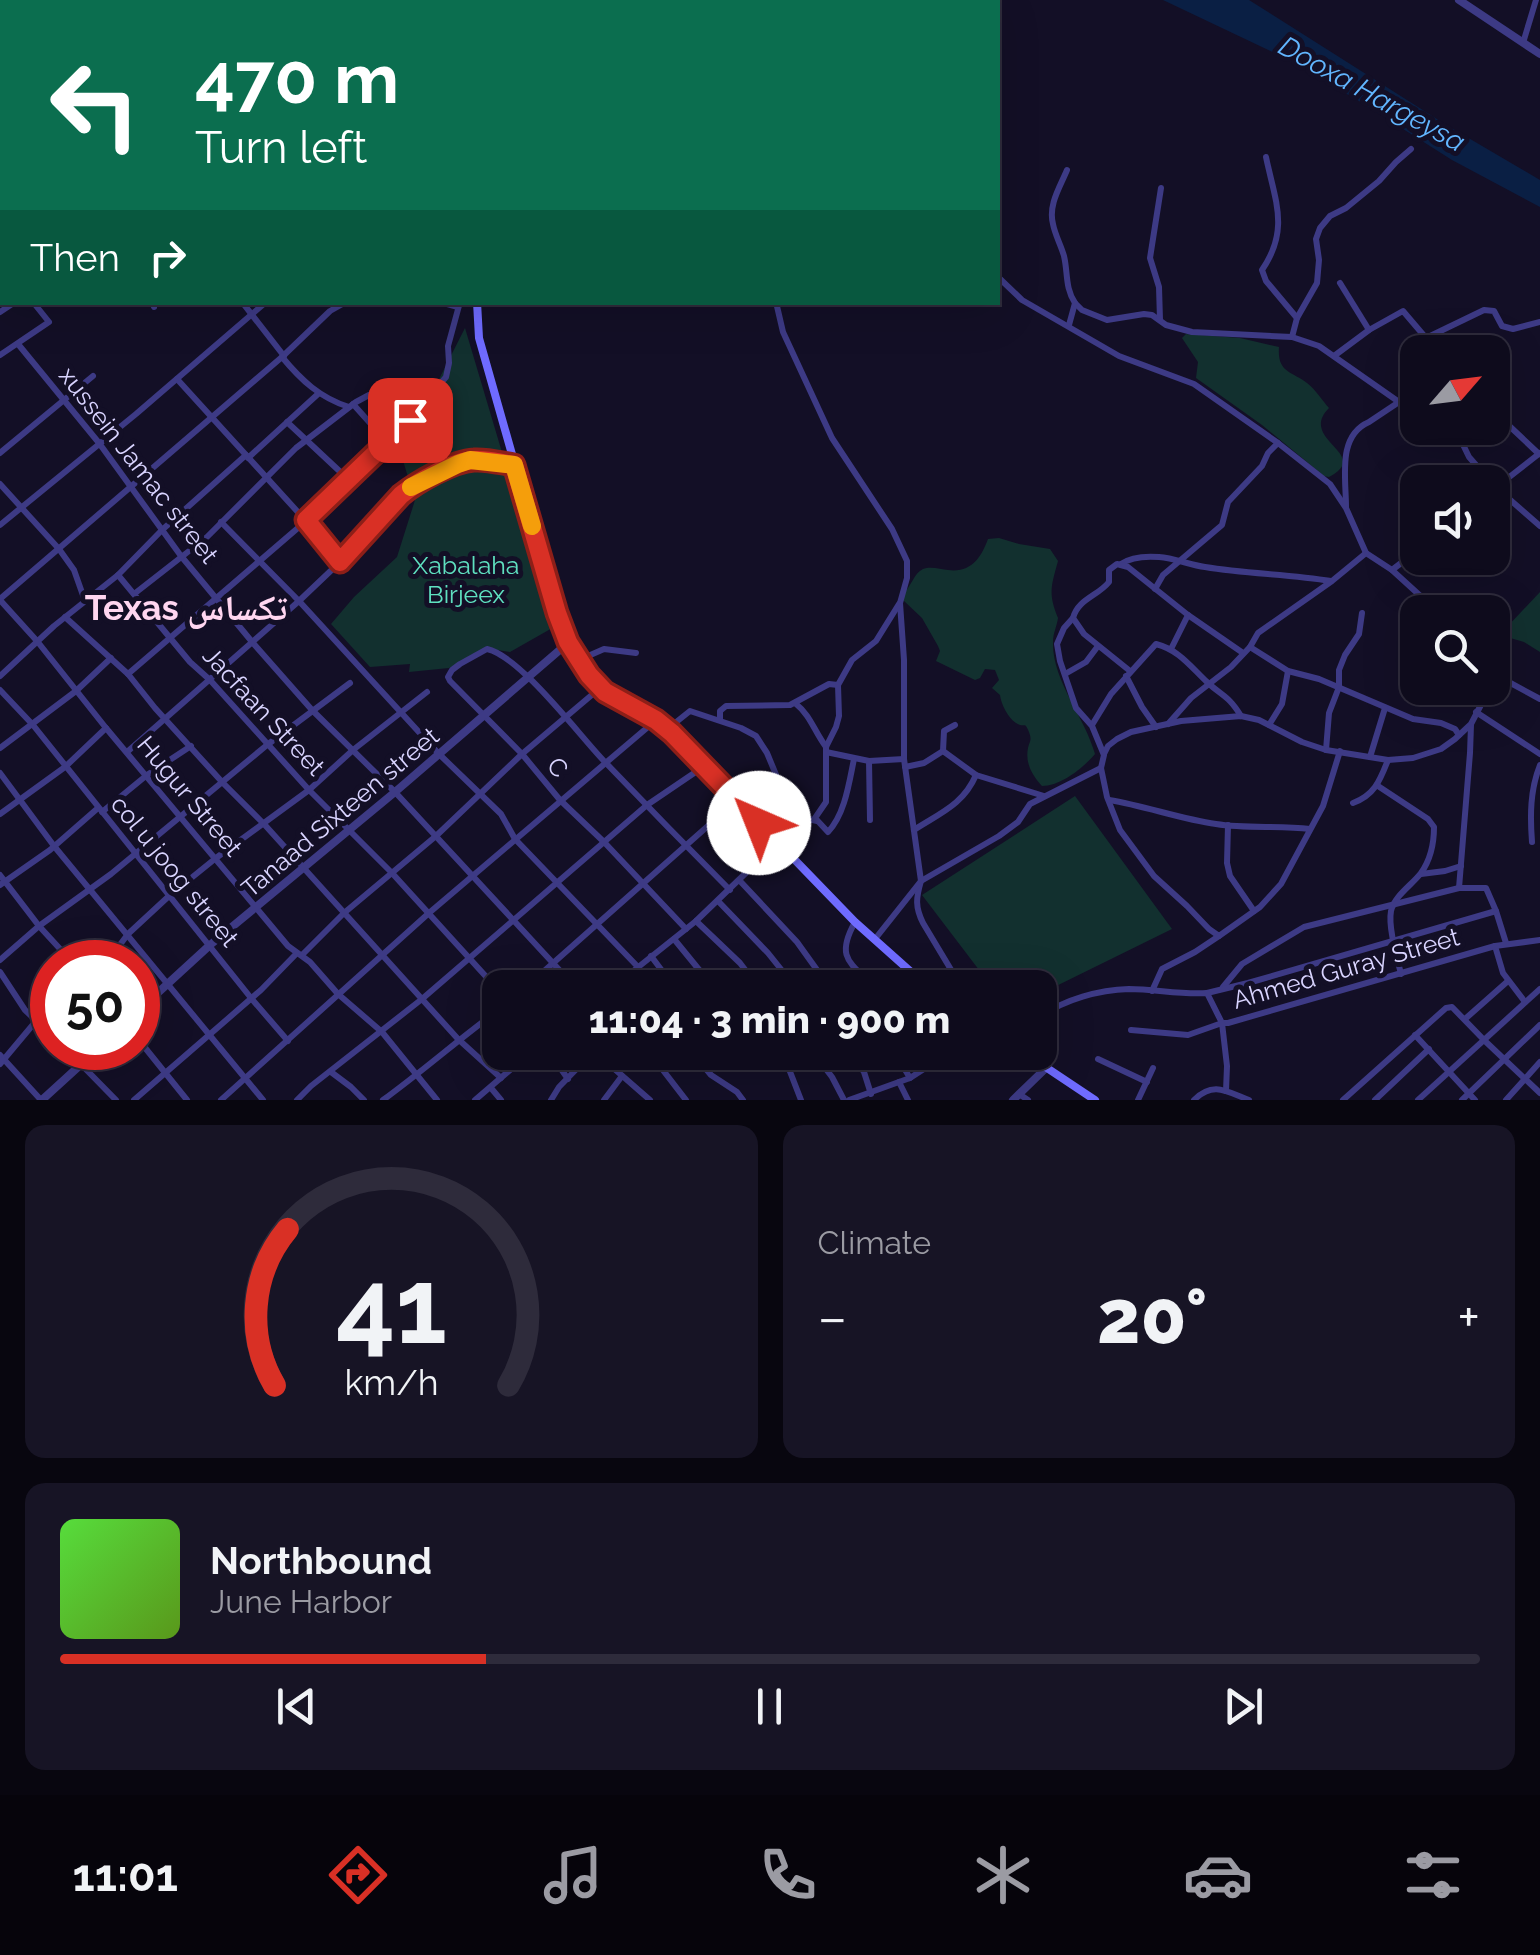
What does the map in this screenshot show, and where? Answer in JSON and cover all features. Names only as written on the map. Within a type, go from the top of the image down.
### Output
[{"type":"main road","points":[[476,305],[479,338],[514,465],[557,613],[579,660],[600,688],[672,733],[855,922],[909,970]]},
{"type":"main road","points":[[1047,1070],[1095,1100]]},
{"type":"street","points":[[1460,0],[1540,54]]},
{"type":"street","points":[[1523,43],[1536,0]]},
{"type":"street","points":[[1292,337],[1297,318],[1317,283],[1316,239],[1320,228],[1330,216],[1379,182],[1411,149]]},
{"type":"street","points":[[1266,157],[1280,224],[1275,251],[1262,270],[1297,318]]},
{"type":"street","points":[[1067,170],[1053,202],[1051,218],[1064,254],[1070,297],[1082,310],[1107,320],[1152,315],[1166,325],[1192,332],[1292,337],[1319,346],[1399,402],[1364,422],[1350,438],[1346,450],[1346,508]]},
{"type":"street","points":[[1160,321],[1159,287],[1150,258],[1161,188]]},
{"type":"street","points":[[1000,279],[1022,300],[1119,356],[1194,384],[1278,444],[1330,484],[1346,508],[1366,554],[1392,570],[1419,595]]},
{"type":"street","points":[[1340,283],[1369,330]]},
{"type":"street","points":[[1069,326],[1074,303]]},
{"type":"street","points":[[0,355],[49,322],[35,305]]},
{"type":"street","points":[[244,305],[296,374],[318,394],[351,406],[387,442]]},
{"type":"street","points":[[0,525],[263,305]]},
{"type":"street","points":[[0,599],[341,305]]},
{"type":"street","points":[[128,674],[306,520],[424,403],[446,376],[448,346],[459,305]]},
{"type":"street","points":[[777,305],[783,332],[832,438],[892,529],[907,561],[900,603],[876,641],[852,660],[838,684],[839,716],[826,749],[826,802],[815,818],[817,821]]},
{"type":"street","points":[[1334,356],[1403,311],[1426,338],[1484,310],[1494,310],[1502,326],[1513,329],[1540,322]]},
{"type":"street","name":"xussein Jamac street","points":[[18,344],[100,442],[181,556],[252,643],[560,970]]},
{"type":"street","points":[[0,452],[93,376]]},
{"type":"street","points":[[176,379],[340,562]]},
{"type":"street","points":[[134,594],[207,537],[307,440],[351,406],[369,395],[386,391],[424,403]]},
{"type":"street","points":[[0,676],[318,394]]},
{"type":"street","points":[[287,422],[349,480]]},
{"type":"street","points":[[1510,426],[1539,453],[1510,474]]},
{"type":"street","points":[[1155,589],[1163,574],[1222,525],[1228,502],[1278,444]]},
{"type":"street","points":[[127,752],[299,601],[411,487],[470,460],[514,465]]},
{"type":"street","points":[[0,484],[60,549],[74,570],[85,601]]},
{"type":"street","points":[[1510,500],[1540,526]]},
{"type":"street","points":[[221,522],[439,754],[502,814],[515,839],[638,967]]},
{"type":"street","points":[[1168,724],[1191,698],[1231,667],[1258,633],[1366,554]]},
{"type":"street","points":[[1104,755],[1092,726],[1076,708],[1058,644],[1075,610],[1109,582],[1108,570],[1112,566],[1134,558],[1159,557],[1206,567],[1332,581]]},
{"type":"street","points":[[1121,564],[1188,615],[1246,650],[1288,671],[1339,687],[1413,719],[1441,722],[1459,735]]},
{"type":"street","points":[[1392,570],[1400,564]]},
{"type":"street","name":"Jacfaan Street","points":[[118,575],[190,662],[482,972]]},
{"type":"street","name":"Hugur Street","points":[[0,599],[288,946],[382,1032],[436,1100]]},
{"type":"street","points":[[900,603],[905,763],[921,881],[916,899],[918,912],[952,970]]},
{"type":"street","points":[[1326,750],[1329,712],[1339,687],[1339,670],[1359,634],[1362,613]]},
{"type":"street","points":[[1172,649],[1188,615]]},
{"type":"street","points":[[65,617],[128,674],[458,1039],[501,1078]]},
{"type":"street","points":[[1073,618],[1084,634],[1128,673],[1142,707],[1156,727]]},
{"type":"street","name":"Tanaad Sixteen street","points":[[160,991],[568,642]]},
{"type":"street","points":[[1092,726],[1128,673],[1152,646],[1160,644],[1172,649],[1208,684],[1232,700],[1241,716]]},
{"type":"street","points":[[1066,674],[1086,662],[1098,646]]},
{"type":"street","name":"C","points":[[528,678],[491,649],[452,670],[448,677],[560,800],[686,929]]},
{"type":"street","points":[[579,660],[604,649],[636,653]]},
{"type":"street","points":[[0,748],[76,691],[111,658]]},
{"type":"street","points":[[1269,725],[1282,704],[1288,671]]},
{"type":"street","points":[[528,678],[730,890]]},
{"type":"street","points":[[0,960],[350,683]]},
{"type":"street","points":[[720,720],[720,711],[726,706],[790,705],[829,684],[838,684]]},
{"type":"street","points":[[1510,684],[1540,699]]},
{"type":"street","points":[[134,1100],[600,688]]},
{"type":"street","name":"col u joog street","points":[[0,690],[33,725],[288,1041]]},
{"type":"street","points":[[124,940],[169,896],[309,790],[427,692]]},
{"type":"street","points":[[795,702],[809,714],[812,728],[826,749],[870,761],[905,763],[924,763],[943,751]]},
{"type":"street","points":[[1219,936],[1154,876],[1120,830],[1100,768],[1108,746],[1131,732],[1241,716],[1326,750],[1388,760],[1413,758],[1441,750],[1470,724],[1480,705]]},
{"type":"street","points":[[1370,756],[1385,708]]},
{"type":"street","points":[[672,733],[676,722],[690,711],[756,736],[784,794],[828,832],[835,824],[854,758]]},
{"type":"street","points":[[1476,712],[1540,754]]},
{"type":"street","points":[[221,1100],[429,913],[656,720]]},
{"type":"street","points":[[1459,888],[1470,724]]},
{"type":"street","points":[[943,751],[944,731],[955,725]]},
{"type":"street","points":[[0,814],[65,766],[106,728]]},
{"type":"street","points":[[52,940],[2,881],[190,746]]},
{"type":"street","points":[[943,751],[976,776],[1045,796]]},
{"type":"street","points":[[1152,991],[1162,968],[1195,952],[1272,896],[1323,806],[1340,751]]},
{"type":"street","points":[[1353,803],[1368,797],[1378,786],[1388,760]]},
{"type":"street","points":[[870,761],[870,820]]},
{"type":"street","points":[[1532,842],[1532,788],[1540,765]]},
{"type":"street","points":[[298,1100],[648,804],[703,767]]},
{"type":"street","points":[[875,939],[921,881],[999,836],[1018,822],[1030,804],[1100,768]]},
{"type":"street","points":[[0,774],[54,846],[264,1100]]},
{"type":"street","points":[[914,830],[960,801],[976,776]]},
{"type":"street","points":[[1378,786],[1432,822],[1434,838],[1420,875],[1393,904],[1390,916],[1401,974]]},
{"type":"street","points":[[1109,800],[1146,806],[1184,819],[1310,828]]},
{"type":"street","points":[[544,970],[709,825],[741,803]]},
{"type":"street","points":[[1228,825],[1230,876],[1254,910]]},
{"type":"street","points":[[634,970],[696,921],[777,843]]},
{"type":"street","points":[[1420,875],[1461,866]]},
{"type":"street","points":[[740,881],[797,942],[817,970]]},
{"type":"street","points":[[1224,988],[1242,964],[1304,927],[1459,888],[1486,888],[1506,943]]},
{"type":"street","points":[[718,901],[782,970]]},
{"type":"street","points":[[1207,993],[1496,911]]},
{"type":"street","points":[[696,921],[745,970]]},
{"type":"street","points":[[855,922],[845,939],[845,952],[857,970]]},
{"type":"street","points":[[674,939],[699,970]]},
{"type":"street","name":"Ahmed Guray Street","points":[[1057,1007],[1099,992],[1130,989],[1207,993],[1222,1023],[1494,946],[1540,940]]},
{"type":"street","points":[[1494,946],[1500,967],[1525,1002]]},
{"type":"street","points":[[652,956],[662,970]]},
{"type":"street","points":[[0,972],[30,1015]]},
{"type":"street","points":[[1466,1020],[1508,981]]},
{"type":"street","points":[[1418,1100],[1540,989]]},
{"type":"street","points":[[1343,1100],[1446,1008],[1452,1007],[1540,1093]]},
{"type":"street","points":[[383,1100],[482,1021]]},
{"type":"street","points":[[1131,1030],[1188,1035],[1222,1023],[1228,1066],[1226,1092]]},
{"type":"street","points":[[1462,1100],[1471,1097],[1503,1058],[1540,1024]]},
{"type":"street","points":[[30,1028],[1,1060],[41,1100],[75,1070]]},
{"type":"street","points":[[1416,1035],[1471,1097]]},
{"type":"street","points":[[1374,1100],[1429,1049]]},
{"type":"street","points":[[1098,1059],[1147,1082]]},
{"type":"street","points":[[1506,1100],[1540,1062]]},
{"type":"street","points":[[160,1064],[187,1100]]},
{"type":"street","points":[[1138,1100],[1153,1068]]},
{"type":"street","points":[[88,1070],[116,1100]]},
{"type":"street","points":[[475,1100],[510,1070]]},
{"type":"street","points":[[562,1070],[568,1078]]},
{"type":"street","points":[[553,1099],[576,1070]]},
{"type":"street","points":[[615,1070],[650,1100]]},
{"type":"street","points":[[663,1070],[686,1100]]},
{"type":"street","points":[[707,1070],[743,1100]]},
{"type":"street","points":[[788,1070],[801,1100]]},
{"type":"street","points":[[827,1070],[846,1100],[871,1094],[922,1070]]},
{"type":"street","points":[[862,1070],[871,1094]]},
{"type":"street","points":[[906,1070],[910,1078]]},
{"type":"street","points":[[1020,1098],[1044,1070]]},
{"type":"street","points":[[330,1072],[364,1100]]},
{"type":"street","points":[[604,1100],[622,1076]]},
{"type":"street","points":[[899,1082],[908,1100]]},
{"type":"street","points":[[491,1088],[501,1100]]},
{"type":"street","points":[[1194,1100],[1204,1090],[1218,1088],[1249,1100]]},
{"type":"green space","name":"Xabalaha Birjeex","points":[[465,328],[554,627],[510,652],[491,649],[449,668],[409,672],[410,664],[370,667],[331,624],[397,557],[415,500],[401,454]]},
{"type":"green space","points":[[1186,334],[1240,338],[1279,347],[1283,367],[1310,385],[1329,408],[1322,419],[1322,429],[1340,453],[1340,469],[1324,476],[1196,378],[1198,362],[1182,338]]},
{"type":"green space","points":[[988,539],[1050,549],[1058,561],[1052,590],[1058,618],[1054,656],[1095,754],[1071,775],[1049,785],[1042,786],[1030,768],[1026,726],[1010,718],[1000,695],[992,688],[999,680],[995,670],[985,669],[975,680],[936,661],[938,646],[922,618],[903,600],[903,594],[923,569],[969,567]]},
{"type":"green space","points":[[1540,592],[1540,652],[1510,638],[1510,624]]},
{"type":"green space","points":[[1075,796],[1172,929],[1057,986],[1057,970],[979,970],[922,895]]},
{"type":"water","name":"Dooxa Hargeysa","points":[[1163,0],[1249,0],[1540,180],[1540,207],[1452,160],[1283,57]]},
{"type":"slow traffic","points":[[411,487],[470,460],[514,465],[532,526]]},
{"type":"district","name":"Texas تكساس","points":[[186,607]]},
{"type":"route","points":[[410,420],[306,520],[340,562],[411,487],[470,460],[514,465],[557,613],[568,642],[589,675],[605,692],[672,733],[759,823]]}]
